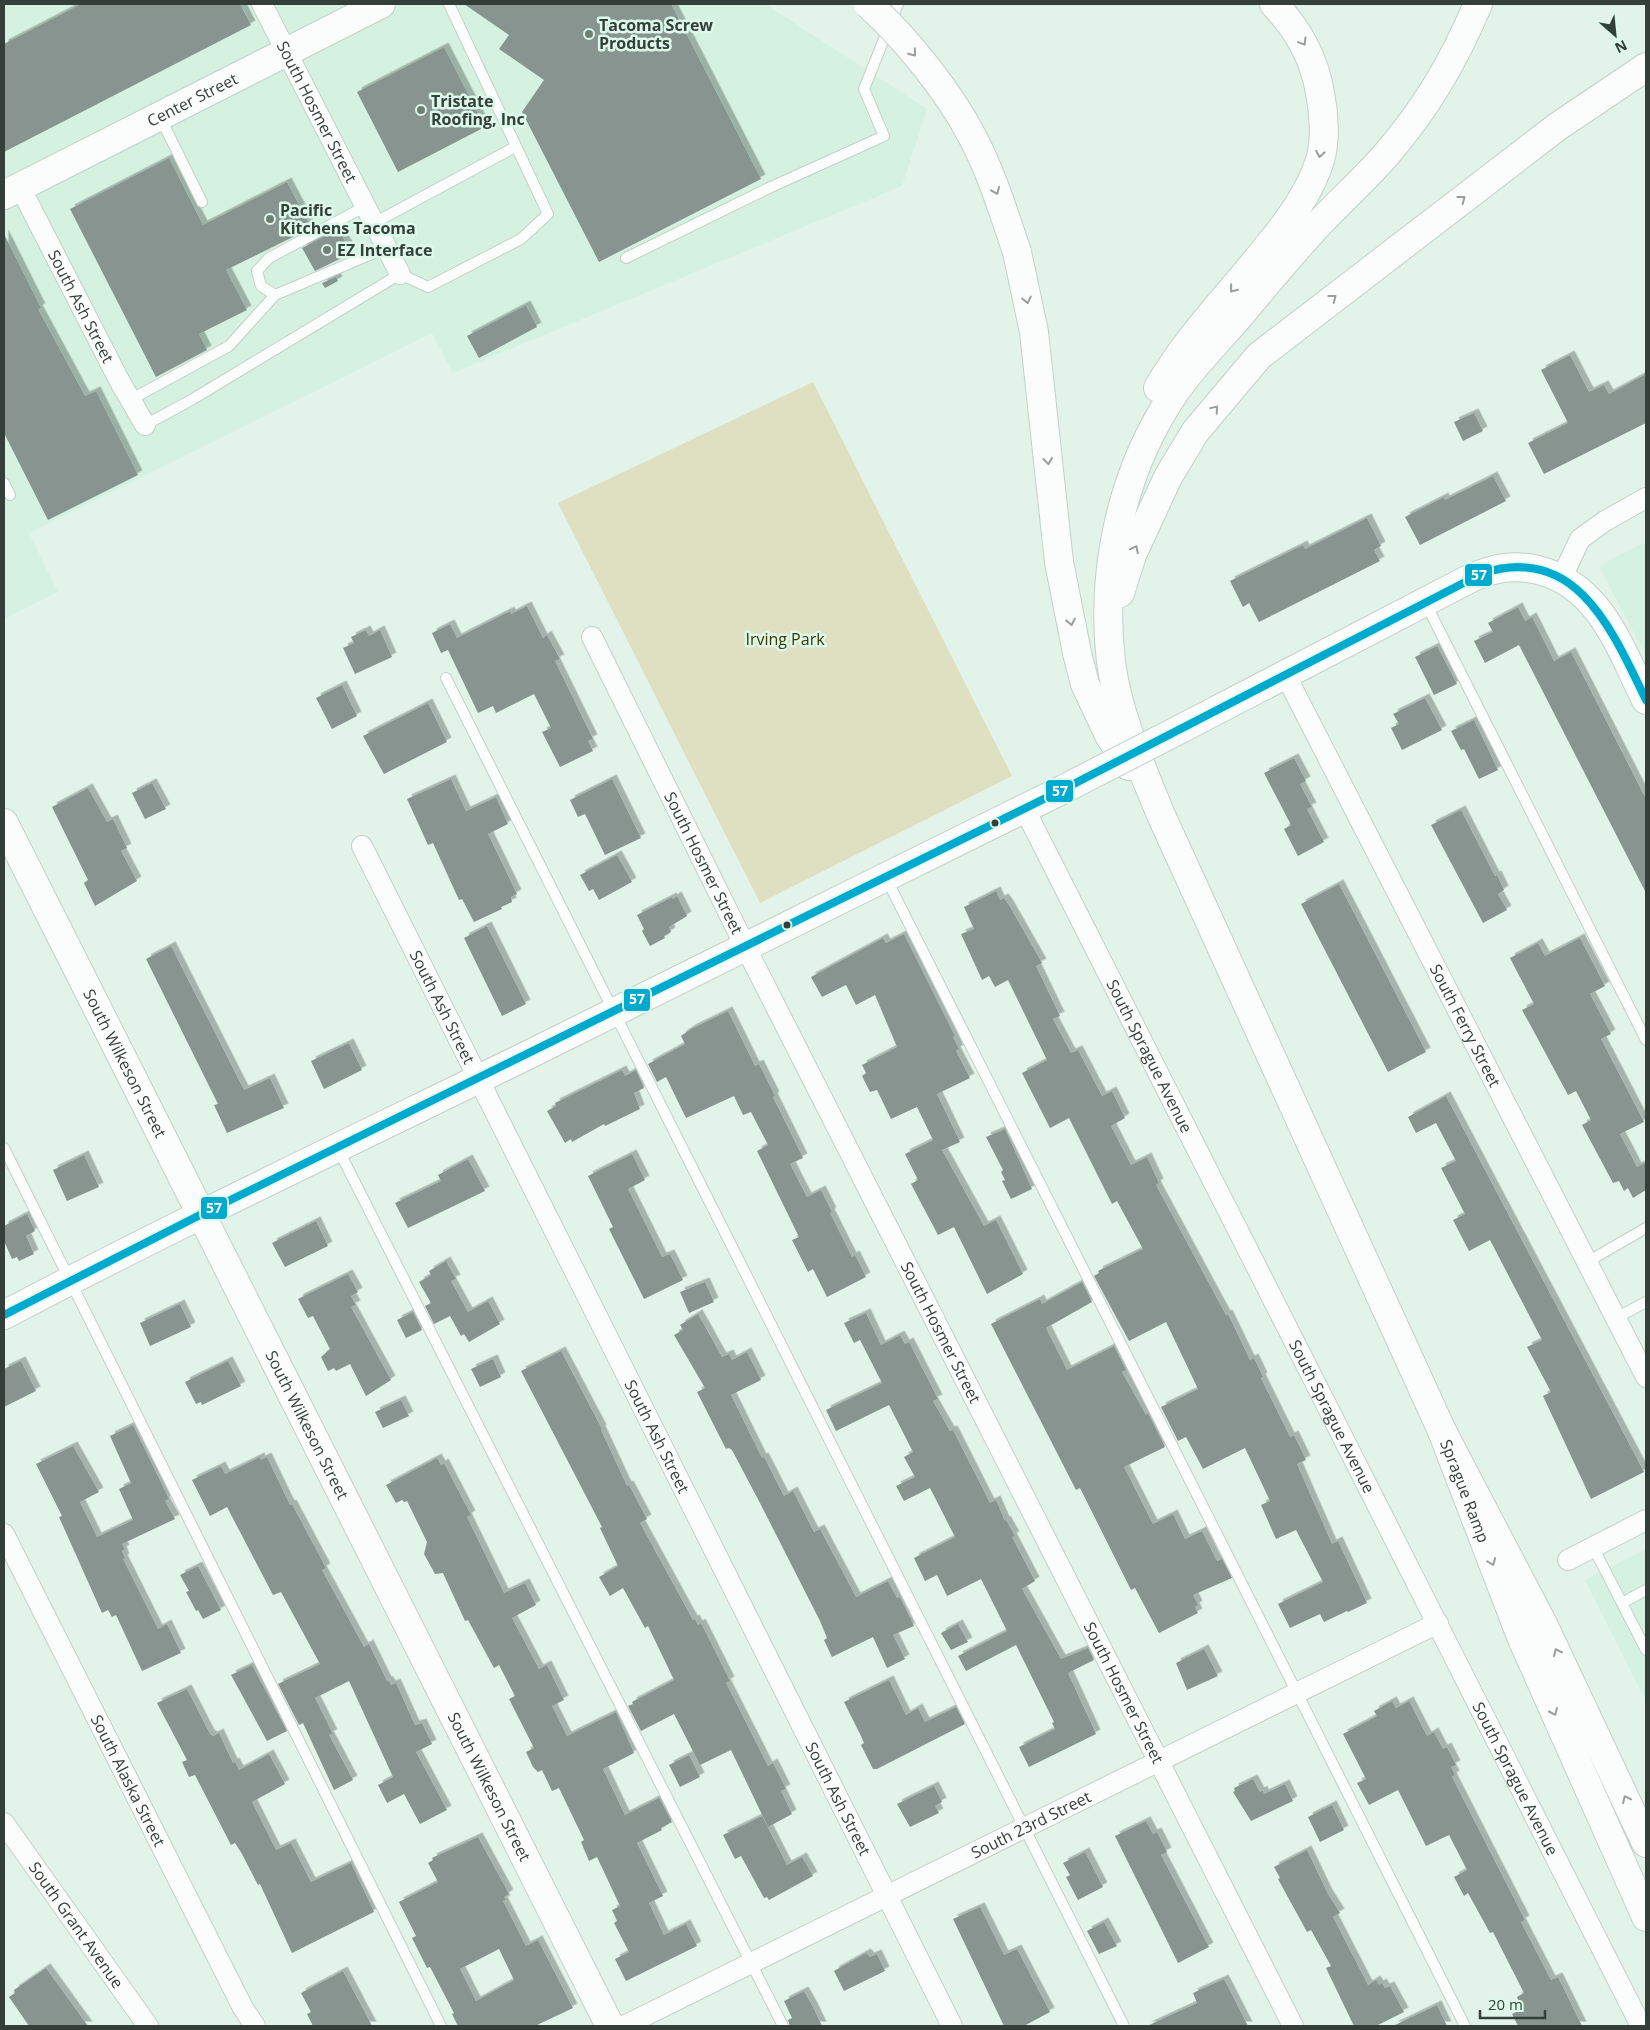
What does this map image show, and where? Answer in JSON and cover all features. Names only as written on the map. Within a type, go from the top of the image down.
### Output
[{"type":"main road","name":"Center Street","points":[[12,191],[381,4]]},
{"type":"main road","points":[[868,4],[904,42],[943,89],[973,138],[999,199],[1017,252],[1034,332],[1059,562],[1085,684],[1109,735],[1161,814]]},
{"type":"main road","points":[[1130,486],[1134,434],[1162,381],[1186,346],[1289,220],[1304,196],[1320,158],[1323,106],[1316,69],[1306,45],[1274,4]]},
{"type":"main road","points":[[1442,1431],[1161,814],[1128,734],[1111,664],[1107,614],[1111,562],[1118,523],[1142,452],[1174,392],[1315,228],[1385,156],[1419,113],[1457,54],[1478,4]]},
{"type":"main road","points":[[1111,664],[1121,585],[1168,477],[1195,432],[1260,356],[1557,128],[1646,66]]},
{"type":"main road","points":[[4,1315],[337,1147],[746,948],[1062,790],[1483,573],[1510,566],[1529,568],[1562,578],[1576,586],[1602,616],[1646,700]]},
{"type":"main road","name":"South Wilkeson Street","points":[[4,823],[610,2026]]},
{"type":"main road","name":"Sprague Ramp","points":[[1442,1431],[1543,1624],[1646,1843]]},
{"type":"main road","name":"Sprague Ramp","points":[[1442,1431],[1522,1639],[1646,1918]]},
{"type":"street","name":"South Hosmer Street","points":[[262,4],[388,247],[400,274]]},
{"type":"street","name":"South Ash Street","points":[[12,191],[145,425]]},
{"type":"street","points":[[1562,578],[1580,539],[1605,521],[1646,498]]},
{"type":"street","name":"South Hosmer Street","points":[[592,637],[746,948],[1293,2026]]},
{"type":"street","name":"South Ferry Street","points":[[1286,674],[1646,1377]]},
{"type":"street","name":"South Sprague Avenue","points":[[1024,808],[1641,2026]]},
{"type":"street","name":"South Ash Street","points":[[362,846],[952,2026]]},
{"type":"street","points":[[1568,1560],[1646,1520]]},
{"type":"street","name":"South Alaska Street","points":[[4,1534],[243,2008],[255,2026]]},
{"type":"street","name":"South 23rd Street","points":[[624,2026],[1438,1623]]},
{"type":"street","name":"South Grant Avenue","points":[[4,1823],[148,2026]]},
{"type":"lane","points":[[145,425],[400,274],[428,287],[521,239],[548,214],[449,4]]},
{"type":"lane","points":[[626,258],[771,187],[884,136],[864,89],[898,4]]},
{"type":"lane","points":[[160,116],[202,202]]},
{"type":"lane","points":[[276,295],[261,286],[257,271],[269,258],[515,147]]},
{"type":"lane","points":[[130,400],[229,346],[276,295],[388,247]]},
{"type":"lane","points":[[4,483],[10,495]]},
{"type":"lane","points":[[1425,602],[1646,1040]]},
{"type":"lane","points":[[446,678],[1124,2026]]},
{"type":"lane","points":[[886,877],[1299,1693],[1465,2026]]},
{"type":"lane","points":[[337,1147],[783,2026]]},
{"type":"lane","points":[[4,1148],[441,2026]]},
{"type":"lane","points":[[1587,1262],[1646,1228]]},
{"type":"lane","points":[[1616,1318],[1646,1302]]},
{"type":"lane","points":[[1593,1547],[1646,1650]]},
{"type":"lane","points":[[1622,1603],[1646,1590]]},
{"type":"shaded area","points":[[4,4],[765,4],[927,109],[902,186],[453,373],[432,333],[29,533],[58,592],[4,619]]},
{"type":"shaded area","points":[[1646,542],[1646,656],[1599,566]]},
{"type":"shaded area","points":[[1646,1549],[1646,1701],[1585,1580]]},
{"type":"green space","name":"Irving Park","points":[[813,382],[1012,776],[760,903],[558,503]]},
{"type":"building","points":[[81,4],[240,4],[251,25],[4,152],[4,44]]},
{"type":"building","points":[[464,4],[671,4],[761,179],[599,262],[522,112],[544,80],[499,49],[509,35]]},
{"type":"building","name":"Tristate Roofing, Inc","points":[[444,47],[485,127],[398,172],[357,92]]},
{"type":"building","points":[[169,158],[203,225],[287,182],[311,228],[226,270],[247,310],[199,334],[207,350],[156,377],[70,209]]},
{"type":"building","name":"EZ Interface","points":[[338,229],[352,253],[315,271],[302,248]]},
{"type":"building","points":[[4,234],[41,308],[38,309],[85,396],[96,391],[138,475],[48,520],[4,433]]},
{"type":"building","points":[[336,277],[338,281],[325,288],[322,283]]},
{"type":"building","points":[[526,305],[537,327],[479,358],[467,336]]},
{"type":"building","points":[[1570,355],[1589,392],[1604,385],[1609,394],[1646,374],[1646,423],[1544,474],[1528,443],[1568,423],[1541,370]]},
{"type":"building","points":[[1474,413],[1483,431],[1463,441],[1454,422]]},
{"type":"building","points":[[1493,476],[1506,501],[1420,545],[1405,517],[1444,497],[1445,500]]},
{"type":"building","points":[[1367,518],[1381,546],[1374,550],[1380,561],[1259,622],[1249,603],[1243,607],[1230,581],[1303,545],[1305,549]]},
{"type":"building","points":[[527,606],[543,638],[547,635],[560,659],[555,661],[593,739],[588,741],[593,751],[560,767],[542,732],[551,728],[534,694],[496,713],[493,706],[478,713],[448,650],[441,653],[432,633],[450,624],[457,638],[510,611],[511,614]]},
{"type":"building","points":[[1518,607],[1525,621],[1532,617],[1554,661],[1571,652],[1646,799],[1646,893],[1519,645],[1485,663],[1474,641],[1493,632],[1488,623]]},
{"type":"building","points":[[366,630],[369,636],[380,630],[392,657],[355,674],[343,648],[354,643],[351,637]]},
{"type":"building","points":[[1437,646],[1457,684],[1434,695],[1415,657]]},
{"type":"building","points":[[342,685],[357,716],[332,729],[316,698]]},
{"type":"building","points":[[1425,698],[1442,730],[1402,750],[1391,728],[1399,724],[1393,714]]},
{"type":"building","points":[[428,703],[447,742],[384,774],[363,736]]},
{"type":"building","points":[[1474,720],[1498,770],[1479,779],[1464,749],[1461,750],[1451,731]]},
{"type":"building","points":[[1294,758],[1306,781],[1300,784],[1312,807],[1307,809],[1324,842],[1298,856],[1284,829],[1291,825],[1264,773]]},
{"type":"building","points":[[451,779],[466,811],[496,797],[508,824],[488,834],[517,894],[511,897],[512,902],[501,907],[502,909],[474,922],[462,899],[459,900],[433,843],[428,845],[407,799]]},
{"type":"building","points":[[612,779],[641,838],[605,855],[585,814],[578,817],[570,800]]},
{"type":"building","points":[[152,783],[166,809],[145,819],[132,793]]},
{"type":"building","points":[[88,788],[107,822],[113,819],[127,848],[121,851],[137,881],[95,906],[84,883],[88,880],[52,807]]},
{"type":"building","points":[[1461,810],[1504,890],[1498,894],[1507,910],[1483,923],[1431,825]]},
{"type":"building","points":[[617,855],[632,882],[599,900],[593,889],[589,891],[580,875]]},
{"type":"building","points":[[1339,884],[1426,1052],[1388,1072],[1301,904]]},
{"type":"building","points":[[996,891],[1000,900],[1004,898],[1009,905],[1042,963],[1036,966],[1060,1016],[1053,1019],[1071,1053],[1078,1050],[1102,1096],[1112,1091],[1125,1118],[1111,1126],[1131,1165],[1147,1157],[1159,1183],[1156,1185],[1226,1315],[1228,1314],[1250,1360],[1254,1358],[1263,1377],[1261,1378],[1290,1437],[1294,1435],[1306,1460],[1297,1464],[1332,1544],[1338,1541],[1367,1603],[1324,1622],[1320,1614],[1290,1628],[1278,1604],[1323,1582],[1296,1530],[1276,1539],[1261,1505],[1270,1501],[1245,1448],[1203,1469],[1186,1437],[1178,1441],[1161,1407],[1198,1389],[1166,1322],[1129,1341],[1094,1276],[1099,1273],[1098,1271],[1143,1249],[1117,1201],[1112,1204],[1069,1118],[1050,1128],[1022,1073],[1047,1060],[1008,980],[995,987],[989,976],[982,980],[961,934],[974,929],[964,907]]},
{"type":"building","points":[[677,896],[687,916],[669,927],[671,932],[664,936],[665,938],[650,946],[642,931],[644,929],[637,915]]},
{"type":"building","points":[[487,926],[526,1004],[502,1016],[464,938]]},
{"type":"building","points":[[904,934],[955,1036],[953,1037],[959,1049],[956,1051],[970,1078],[937,1094],[960,1142],[942,1150],[984,1226],[996,1220],[1023,1274],[987,1294],[954,1227],[938,1235],[911,1184],[918,1180],[905,1154],[933,1140],[917,1107],[891,1119],[877,1090],[870,1092],[862,1076],[866,1073],[862,1065],[897,1047],[875,995],[856,1005],[846,985],[822,997],[811,977],[883,938],[886,943]]},
{"type":"building","points":[[1580,938],[1605,986],[1590,994],[1611,1034],[1601,1039],[1644,1122],[1620,1134],[1637,1167],[1646,1162],[1646,1190],[1633,1198],[1628,1188],[1624,1191],[1619,1181],[1613,1183],[1582,1125],[1591,1120],[1576,1091],[1568,1095],[1522,1010],[1534,1004],[1510,958],[1538,943],[1545,956]]},
{"type":"building","points":[[171,946],[244,1090],[270,1078],[284,1108],[227,1133],[214,1105],[218,1104],[146,959]]},
{"type":"building","points":[[728,1011],[755,1066],[759,1064],[803,1158],[790,1164],[807,1197],[821,1190],[852,1257],[855,1255],[866,1277],[827,1297],[813,1269],[808,1272],[792,1240],[799,1237],[757,1151],[768,1145],[751,1112],[743,1115],[734,1096],[686,1118],[666,1077],[657,1082],[648,1064],[685,1044],[681,1036],[691,1029]]},
{"type":"building","points":[[349,1043],[362,1070],[324,1089],[311,1061]]},
{"type":"building","points":[[622,1070],[625,1076],[636,1070],[644,1088],[634,1093],[640,1109],[605,1126],[604,1124],[572,1142],[571,1139],[565,1143],[547,1111],[556,1106],[555,1103]]},
{"type":"building","points":[[1446,1096],[1644,1472],[1591,1499],[1543,1396],[1551,1392],[1527,1347],[1542,1340],[1490,1240],[1469,1251],[1453,1220],[1465,1214],[1441,1168],[1456,1161],[1436,1123],[1416,1133],[1408,1117]]},
{"type":"building","points":[[1005,1129],[1032,1189],[1011,1199],[1002,1181],[1005,1180],[1001,1172],[1003,1170],[986,1137]]},
{"type":"building","points":[[632,1154],[645,1180],[628,1189],[662,1257],[670,1254],[683,1280],[644,1299],[609,1229],[613,1227],[588,1176]]},
{"type":"building","points":[[84,1155],[99,1187],[67,1201],[53,1170]]},
{"type":"building","points":[[468,1159],[485,1191],[408,1228],[395,1203],[441,1181],[438,1175]]},
{"type":"building","points":[[27,1214],[35,1231],[26,1236],[34,1254],[19,1261],[17,1257],[12,1259],[4,1241],[4,1226]]},
{"type":"building","points":[[316,1221],[328,1246],[285,1267],[272,1243]]},
{"type":"building","points":[[446,1261],[456,1279],[451,1281],[468,1312],[488,1301],[500,1324],[469,1342],[464,1334],[461,1336],[450,1316],[434,1324],[425,1306],[431,1303],[419,1282],[431,1275],[429,1271]]},
{"type":"building","points":[[348,1274],[358,1292],[351,1296],[356,1305],[351,1307],[391,1380],[366,1396],[350,1364],[336,1371],[334,1368],[328,1371],[321,1357],[330,1349],[313,1316],[308,1318],[298,1299]]},
{"type":"building","points":[[705,1282],[714,1302],[689,1313],[680,1292]]},
{"type":"building","points":[[1082,1282],[1092,1302],[1046,1328],[1067,1370],[1114,1346],[1126,1370],[1122,1372],[1146,1415],[1148,1413],[1165,1447],[1124,1467],[1153,1524],[1173,1514],[1185,1539],[1202,1531],[1217,1561],[1222,1559],[1232,1578],[1193,1595],[1198,1605],[1195,1607],[1198,1613],[1159,1633],[1135,1588],[1131,1590],[1080,1488],[1076,1490],[991,1324],[1040,1299],[1042,1304]]},
{"type":"building","points":[[180,1304],[191,1327],[150,1346],[140,1323]]},
{"type":"building","points":[[413,1312],[422,1330],[406,1338],[397,1320]]},
{"type":"building","points":[[866,1313],[881,1345],[900,1335],[905,1344],[909,1342],[938,1399],[933,1401],[950,1431],[953,1430],[990,1503],[996,1500],[1005,1521],[1015,1536],[1012,1537],[1035,1581],[1022,1589],[1061,1659],[1088,1648],[1094,1660],[1068,1673],[1096,1734],[1029,1767],[1019,1747],[1055,1729],[1052,1723],[1054,1722],[1016,1645],[966,1671],[958,1656],[1007,1631],[981,1579],[947,1596],[937,1575],[925,1581],[914,1558],[955,1537],[930,1488],[904,1501],[896,1486],[915,1477],[904,1457],[913,1452],[889,1405],[836,1431],[826,1410],[882,1383],[860,1340],[854,1343],[844,1323]]},
{"type":"building","points":[[698,1314],[722,1357],[729,1354],[732,1360],[747,1352],[761,1380],[731,1395],[762,1458],[764,1457],[784,1496],[793,1491],[814,1532],[820,1529],[856,1597],[888,1581],[897,1598],[900,1597],[914,1626],[893,1635],[905,1659],[887,1668],[873,1637],[832,1657],[824,1640],[827,1638],[820,1621],[732,1450],[726,1449],[697,1392],[705,1388],[674,1335],[683,1330],[680,1325]]},
{"type":"building","points":[[561,1351],[602,1429],[627,1486],[629,1485],[647,1519],[640,1523],[693,1620],[695,1619],[698,1625],[701,1623],[730,1681],[726,1683],[768,1766],[773,1763],[786,1789],[781,1791],[792,1814],[768,1827],[731,1750],[700,1765],[674,1714],[641,1731],[628,1706],[633,1704],[632,1702],[674,1680],[648,1626],[645,1628],[623,1588],[610,1596],[599,1577],[618,1566],[600,1528],[602,1527],[521,1371]]},
{"type":"building","points":[[493,1359],[501,1377],[480,1387],[471,1369]]},
{"type":"building","points":[[21,1361],[36,1391],[4,1407],[4,1369]]},
{"type":"building","points":[[228,1361],[241,1386],[202,1405],[201,1402],[196,1404],[185,1382]]},
{"type":"building","points":[[401,1400],[409,1416],[383,1428],[375,1412]]},
{"type":"building","points":[[133,1425],[169,1499],[165,1501],[175,1519],[122,1544],[125,1549],[122,1551],[125,1558],[123,1559],[158,1629],[167,1624],[181,1653],[142,1671],[116,1615],[112,1617],[108,1610],[102,1613],[59,1517],[62,1516],[36,1464],[73,1446],[99,1492],[80,1502],[97,1537],[133,1520],[119,1489],[131,1483],[110,1436]]},
{"type":"building","points":[[260,1457],[261,1460],[267,1457],[290,1505],[292,1504],[326,1568],[322,1570],[364,1647],[369,1644],[387,1681],[391,1685],[396,1683],[415,1725],[422,1723],[432,1744],[416,1752],[447,1810],[420,1824],[404,1794],[387,1803],[378,1785],[393,1777],[349,1681],[315,1698],[333,1734],[329,1735],[353,1780],[334,1790],[303,1723],[299,1725],[278,1684],[320,1664],[281,1592],[273,1595],[227,1507],[210,1516],[192,1480],[221,1466],[225,1474]]},
{"type":"building","points":[[437,1458],[441,1465],[444,1463],[471,1515],[467,1517],[504,1593],[525,1583],[536,1605],[512,1618],[539,1669],[547,1665],[564,1700],[552,1706],[567,1736],[616,1712],[634,1753],[603,1769],[625,1815],[659,1798],[672,1822],[661,1828],[662,1830],[637,1843],[663,1896],[649,1903],[664,1935],[686,1924],[697,1946],[626,1981],[615,1959],[629,1952],[614,1923],[617,1921],[612,1910],[620,1906],[597,1857],[589,1861],[581,1842],[584,1840],[559,1788],[552,1791],[542,1770],[538,1772],[533,1767],[526,1752],[534,1748],[509,1699],[515,1696],[499,1665],[494,1668],[468,1620],[465,1621],[443,1573],[435,1574],[424,1554],[427,1542],[407,1501],[404,1502],[402,1500],[396,1503],[386,1485]]},
{"type":"building","points":[[198,1566],[221,1610],[203,1619],[198,1610],[196,1611],[186,1592],[189,1591],[180,1575]]},
{"type":"building","points":[[958,1624],[968,1642],[951,1650],[941,1633]]},
{"type":"building","points":[[1204,1649],[1218,1676],[1187,1690],[1176,1663]]},
{"type":"building","points":[[252,1665],[287,1731],[267,1741],[231,1675]]},
{"type":"building","points":[[889,1680],[906,1715],[918,1708],[925,1722],[956,1707],[965,1724],[877,1769],[873,1769],[861,1745],[864,1743],[861,1736],[844,1702]]},
{"type":"building","points":[[187,1689],[210,1734],[213,1736],[219,1733],[233,1763],[235,1762],[239,1770],[269,1754],[285,1784],[252,1802],[276,1850],[291,1843],[311,1882],[351,1863],[374,1912],[292,1953],[260,1884],[258,1885],[235,1843],[231,1845],[195,1775],[189,1777],[182,1762],[187,1760],[157,1703]]},
{"type":"building","points":[[1392,1701],[1396,1708],[1409,1701],[1427,1736],[1434,1732],[1443,1749],[1447,1747],[1456,1765],[1451,1767],[1455,1775],[1452,1777],[1525,1920],[1521,1922],[1551,1980],[1558,1977],[1582,2026],[1518,2026],[1512,2014],[1522,2009],[1517,1997],[1524,1993],[1493,1932],[1490,1933],[1468,1893],[1464,1896],[1454,1877],[1467,1870],[1449,1835],[1426,1846],[1398,1790],[1369,1805],[1357,1783],[1366,1779],[1343,1734],[1377,1716],[1374,1711]]},
{"type":"building","points":[[689,1755],[700,1777],[680,1787],[669,1765]]},
{"type":"building","points":[[1253,1779],[1260,1792],[1263,1790],[1264,1794],[1285,1784],[1293,1801],[1251,1821],[1233,1792],[1235,1791],[1234,1788]]},
{"type":"building","points":[[934,1786],[942,1802],[935,1806],[939,1813],[910,1827],[897,1804]]},
{"type":"building","points":[[1332,1805],[1344,1830],[1320,1842],[1308,1817]]},
{"type":"building","points":[[762,1816],[787,1865],[802,1857],[813,1876],[769,1900],[767,1897],[764,1898],[741,1856],[735,1859],[723,1835]]},
{"type":"building","points":[[1146,1821],[1153,1834],[1157,1832],[1167,1852],[1161,1855],[1209,1947],[1178,1963],[1115,1836]]},
{"type":"building","points":[[478,1837],[509,1894],[504,1897],[506,1900],[503,1901],[526,1946],[538,1940],[573,2008],[535,2026],[458,2026],[452,2014],[454,2013],[430,1967],[427,1968],[412,1938],[416,1936],[399,1902],[438,1882],[428,1863],[433,1860],[432,1858]],"holes":[[[499,1949],[514,1980],[476,2001],[460,1969]]]},
{"type":"building","points":[[1307,1850],[1328,1894],[1340,1913],[1333,1917],[1368,1985],[1376,1980],[1379,1985],[1382,1983],[1385,1988],[1390,1986],[1404,2012],[1376,2026],[1354,2026],[1326,1968],[1331,1966],[1311,1930],[1307,1932],[1278,1879],[1280,1878],[1274,1867]]},
{"type":"building","points":[[1085,1852],[1103,1887],[1078,1900],[1066,1877],[1070,1875],[1063,1863]]},
{"type":"building","points":[[980,1907],[1004,1955],[1017,1949],[1050,2012],[1024,2026],[1004,2026],[953,1919]]},
{"type":"building","points":[[1104,1922],[1117,1946],[1099,1954],[1087,1931]]},
{"type":"building","points":[[866,1953],[870,1957],[877,1954],[885,1971],[844,1991],[834,1971]]},
{"type":"building","points":[[46,1968],[88,2026],[29,2026],[9,1997],[15,1993],[14,1990]]},
{"type":"building","points":[[343,1971],[372,2026],[313,2026],[307,2014],[311,2012],[301,1993]]},
{"type":"building","points":[[1224,1979],[1248,2026],[1147,2026],[1197,2003],[1193,1993]]},
{"type":"building","points":[[804,1991],[822,2026],[790,2026],[788,2020],[792,2018],[784,2001]]},
{"type":"building","points":[[1437,2005],[1447,2026],[1393,2026]]},
{"type":"transit line","name":"57","points":[[4,1315],[200,1215],[1062,790],[1483,573],[1516,567],[1543,571],[1567,582],[1587,600],[1605,622],[1620,647],[1646,700]]},
{"type":"place","name":"Tacoma Screw Products","points":[[589,34]]},
{"type":"place","name":"Tristate Roofing, Inc","points":[[421,110]]},
{"type":"place","name":"Pacific Kitchens Tacoma","points":[[270,219]]},
{"type":"place","name":"EZ Interface","points":[[327,250]]}]
